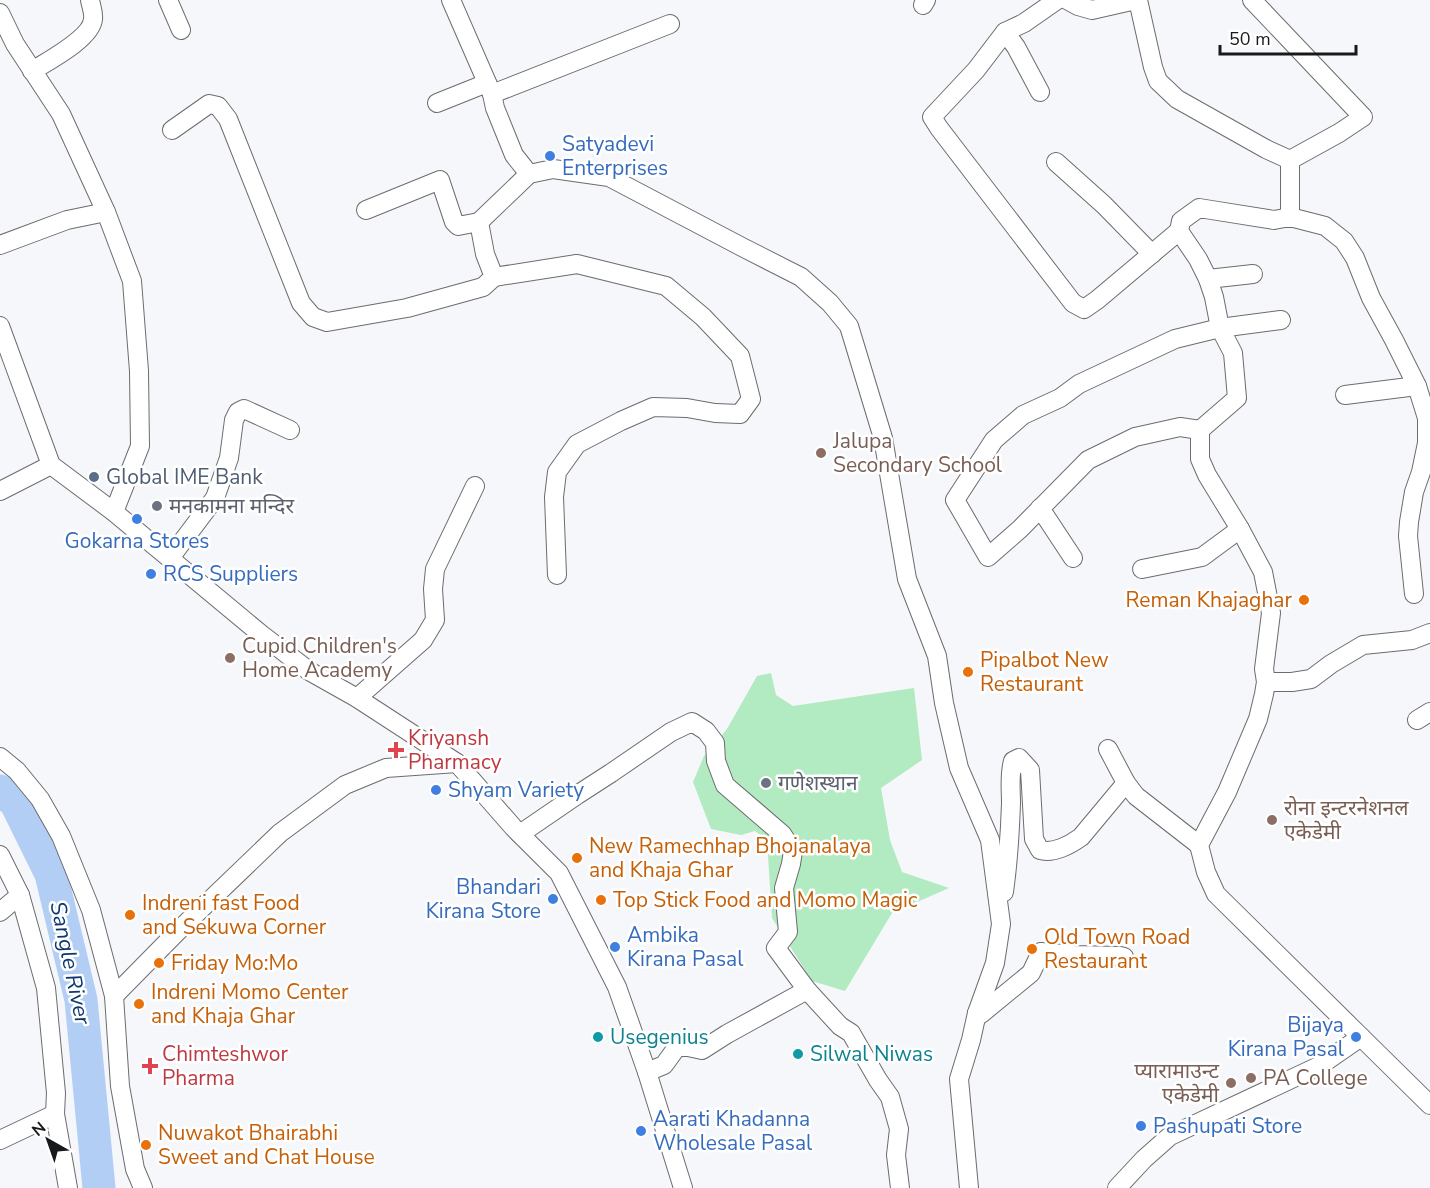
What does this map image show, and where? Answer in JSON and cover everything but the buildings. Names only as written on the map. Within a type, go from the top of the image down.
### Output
[{"type":"street","points":[[32,71],[80,39],[89,30],[93,19],[90,0]]},
{"type":"street","points":[[168,0],[181,30]]},
{"type":"street","points":[[451,0],[489,89],[513,155],[529,174]]},
{"type":"street","points":[[1057,0],[1005,32],[976,70],[932,117],[1073,303],[1084,309],[1098,300],[1179,231],[1182,221],[1199,208],[1274,220],[1290,218],[1325,226],[1344,242],[1355,258],[1371,298],[1417,386],[1427,418],[1427,443],[1408,522],[1414,594]]},
{"type":"street","points":[[1068,0],[1092,10],[1137,0],[1158,81],[1177,99],[1290,160]]},
{"type":"street","points":[[1252,0],[1363,117],[1290,160]]},
{"type":"street","points":[[0,13],[8,46],[32,71],[61,114],[106,212],[132,281],[140,446],[114,512]]},
{"type":"street","points":[[437,103],[489,89],[670,24]]},
{"type":"street","points":[[1005,32],[1016,47],[1040,92]]},
{"type":"street","points":[[172,130],[209,104],[218,106],[228,119],[301,303],[313,317],[327,322],[407,308],[483,287],[494,277],[578,264],[666,286],[703,317],[740,356],[751,399],[740,414],[653,407],[577,444],[557,472],[554,497],[557,575]]},
{"type":"street","points":[[1290,160],[1290,218]]},
{"type":"street","points":[[1056,162],[1104,205],[1152,254]]},
{"type":"street","points":[[366,210],[440,180],[454,222],[458,226],[479,222],[529,174],[553,169],[609,177],[801,277],[830,303],[849,326],[883,438],[907,579],[937,656],[944,703],[959,768],[990,840],[1001,924]]},
{"type":"street","points":[[0,244],[67,220],[106,212]]},
{"type":"street","points":[[479,222],[485,254],[494,277]]},
{"type":"street","points":[[1179,231],[1208,279],[1220,328],[1233,353],[1237,398],[1200,430],[1200,459],[1263,572],[1272,613],[1264,669],[1266,682],[1258,719],[1227,792],[1199,846]]},
{"type":"street","points":[[1208,279],[1254,274]]},
{"type":"street","points":[[1200,430],[1180,427],[1135,437],[1088,460],[1020,529],[988,557],[955,500],[994,440],[1023,415],[1060,398],[1079,384],[1175,339],[1220,328],[1281,320]]},
{"type":"street","points":[[0,326],[51,465],[114,512],[262,635],[309,671],[357,698],[458,763],[520,834],[559,873],[617,987],[647,1072],[683,1188]]},
{"type":"street","points":[[1345,394],[1417,386]]},
{"type":"street","points":[[170,558],[214,498],[229,458],[234,420],[238,412],[244,409],[290,430]]},
{"type":"street","points":[[0,491],[51,465]]},
{"type":"street","points":[[357,698],[423,640],[435,620],[433,589],[435,569],[476,486]]},
{"type":"street","points":[[1040,508],[1073,558]]},
{"type":"street","points":[[1142,569],[1202,557],[1240,529]]},
{"type":"street","points":[[1266,682],[1311,679],[1363,645],[1412,640],[1430,633]]},
{"type":"street","points":[[520,834],[671,732],[692,722],[706,731],[715,743],[716,761],[725,785],[782,834],[793,851],[784,888],[788,932],[776,948],[807,990],[840,1026],[851,1033],[890,1097],[899,1129],[896,1155],[900,1188]]},
{"type":"street","points":[[1108,749],[1126,783],[1136,796],[1199,846],[1206,872],[1216,894],[1430,1105]]},
{"type":"street","points":[[0,757],[17,771],[40,799],[61,836],[91,910],[114,996],[120,1086],[135,1169],[143,1188]]},
{"type":"street","points":[[969,1188],[959,1079],[977,1013],[995,963],[1008,859],[1010,771],[1013,761],[1019,758],[1030,770],[1034,839],[1040,850],[1048,853],[1073,843],[1081,837],[1126,783]]},
{"type":"street","points":[[114,996],[178,930],[280,833],[345,785],[386,768],[458,763]]},
{"type":"street","points":[[0,855],[20,895],[46,988],[56,1093],[55,1114],[68,1188]]},
{"type":"street","points":[[0,912],[20,895]]},
{"type":"street","points":[[977,1013],[981,1014],[1030,973],[1041,952],[1124,957]]},
{"type":"street","points":[[647,1072],[664,1065],[677,1047],[702,1050],[807,990]]},
{"type":"street","points":[[1117,1188],[1170,1136],[1319,1066],[1361,1037]]},
{"type":"street","points":[[0,1140],[55,1114]]},
{"type":"street","points":[[134,1188],[135,1169]]},
{"type":"green space","points":[[771,673],[776,695],[793,706],[914,688],[922,760],[881,788],[890,840],[902,872],[949,888],[892,913],[845,991],[812,981],[772,918],[767,840],[755,831],[741,835],[711,829],[693,782],[704,756],[727,729],[757,676]]},
{"type":"waterway","name":"Sangle River","points":[[0,791],[15,801],[51,874],[81,1000],[99,1188]]},
{"type":"place","name":"Satyadevi Enterprises","points":[[550,156]]},
{"type":"place","name":"Jalupa Secondary School","points":[[821,453]]},
{"type":"place","name":"Global IME Bank","points":[[94,477]]},
{"type":"place","name":"मनकामना मन्दिर","points":[[157,506]]},
{"type":"place","name":"Gokarna Stores","points":[[137,519]]},
{"type":"place","name":"RCS Suppliers","points":[[151,574]]},
{"type":"place","name":"Reman Khajaghar","points":[[1304,600]]},
{"type":"place","name":"Cupid Children's Home Academy","points":[[230,658]]},
{"type":"place","name":"Pipalbot New Restaurant","points":[[968,672]]},
{"type":"place","name":"Kriyansh Pharmacy","points":[[396,750]]},
{"type":"place","name":"गणेशस्थान","points":[[766,783]]},
{"type":"place","name":"Shyam Variety","points":[[436,790]]},
{"type":"place","name":"रोना इन्टरनेशनल एकेडेमी","points":[[1272,820]]},
{"type":"place","name":"New Ramechhap Bhojanalaya and Khaja Ghar","points":[[577,858]]},
{"type":"place","name":"Bhandari Kirana Store","points":[[553,899]]},
{"type":"place","name":"Top Stick Food and Momo Magic","points":[[601,900]]},
{"type":"place","name":"Indreni fast Food and Sekuwa Corner","points":[[130,915]]},
{"type":"place","name":"Ambika Kirana Pasal","points":[[615,947]]},
{"type":"place","name":"Old Town Road Restaurant","points":[[1032,949]]},
{"type":"place","name":"Friday Mo:Mo","points":[[159,963]]},
{"type":"place","name":"Indreni Momo Center and Khaja Ghar","points":[[139,1004]]},
{"type":"place","name":"Usegenius","points":[[598,1037]]},
{"type":"place","name":"Bijaya Kirana Pasal","points":[[1356,1037]]},
{"type":"place","name":"Silwal Niwas","points":[[798,1054]]},
{"type":"place","name":"Chimteshwor Pharma","points":[[150,1066]]},
{"type":"place","name":"PA College","points":[[1251,1078]]},
{"type":"place","name":"प्यारामाउन्ट एकेडेमी","points":[[1231,1083]]},
{"type":"place","name":"Pashupati Store","points":[[1141,1126]]},
{"type":"place","name":"Aarati Khadanna Wholesale Pasal","points":[[641,1131]]},
{"type":"place","name":"Nuwakot Bhairabhi Sweet and Chat House","points":[[146,1145]]}]
